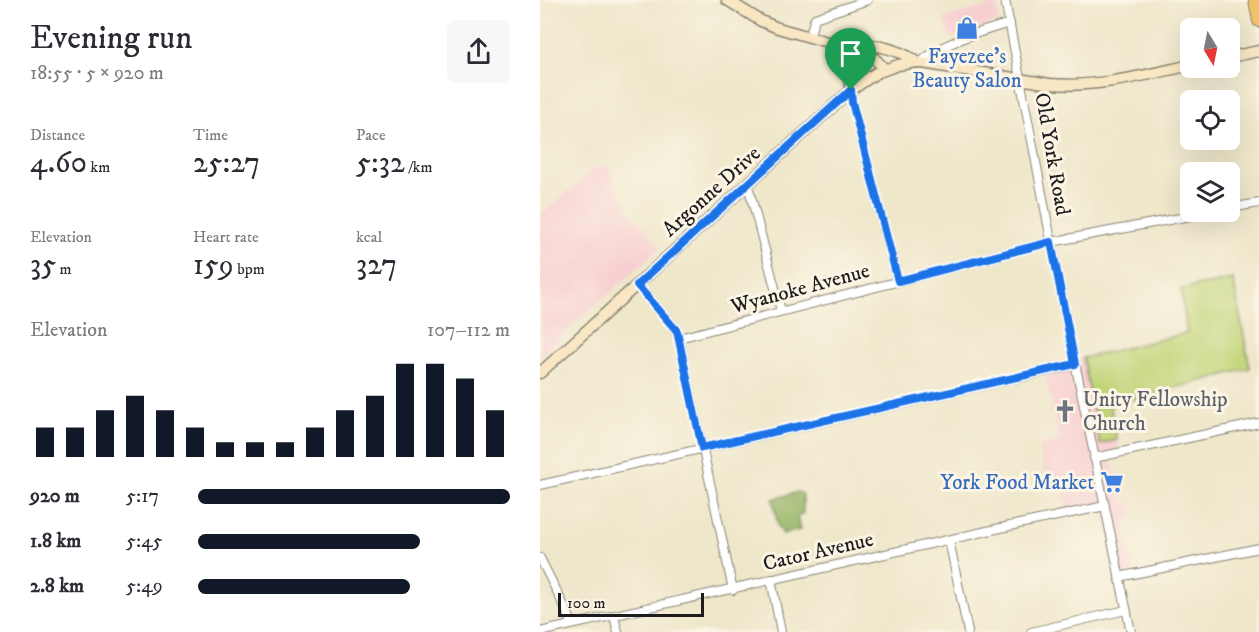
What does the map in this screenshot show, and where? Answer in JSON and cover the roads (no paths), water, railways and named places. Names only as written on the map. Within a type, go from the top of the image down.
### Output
[{"type":"main road","points":[[727,0],[761,21],[875,59],[885,69]]},
{"type":"main road","points":[[1255,0],[1259,21]]},
{"type":"main road","points":[[838,45],[854,43],[896,51],[918,62],[1060,85],[1087,84],[1180,67]]},
{"type":"main road","points":[[838,45],[848,61],[851,90]]},
{"type":"main road","points":[[1240,55],[1259,51]]},
{"type":"main road","name":"Argonne Drive","points":[[540,373],[851,90],[868,77],[885,69],[918,62]]},
{"type":"street","points":[[809,37],[815,18],[868,0]]},
{"type":"street","name":"Old York Road","points":[[1005,0],[1075,364],[1131,632]]},
{"type":"street","points":[[918,62],[947,46],[1010,23]]},
{"type":"street","points":[[851,90],[852,102],[898,281]]},
{"type":"street","points":[[748,184],[782,310]]},
{"type":"street","points":[[1240,206],[1259,203]]},
{"type":"street","name":"Wyanoke Avenue","points":[[679,338],[1051,242],[1180,218]]},
{"type":"street","points":[[637,285],[673,326],[679,338],[733,590]]},
{"type":"street","points":[[540,485],[1075,364]]},
{"type":"street","points":[[1094,458],[1259,423]]},
{"type":"street","name":"Cator Avenue","points":[[540,632],[1105,506]]},
{"type":"street","points":[[949,540],[968,632]]},
{"type":"street","points":[[1119,577],[1259,548]]},
{"type":"street","points":[[540,558],[573,624]]},
{"type":"street","points":[[771,579],[782,632]]},
{"type":"street","points":[[1031,632],[1126,610]]},
{"type":"street","points":[[614,616],[618,632]]},
{"type":"place","name":"Fayezee's Beauty Salon","points":[[967,28]]},
{"type":"place","name":"Unity Fellowship Church","points":[[1065,411]]},
{"type":"place","name":"York Food Market","points":[[1112,482]]}]
